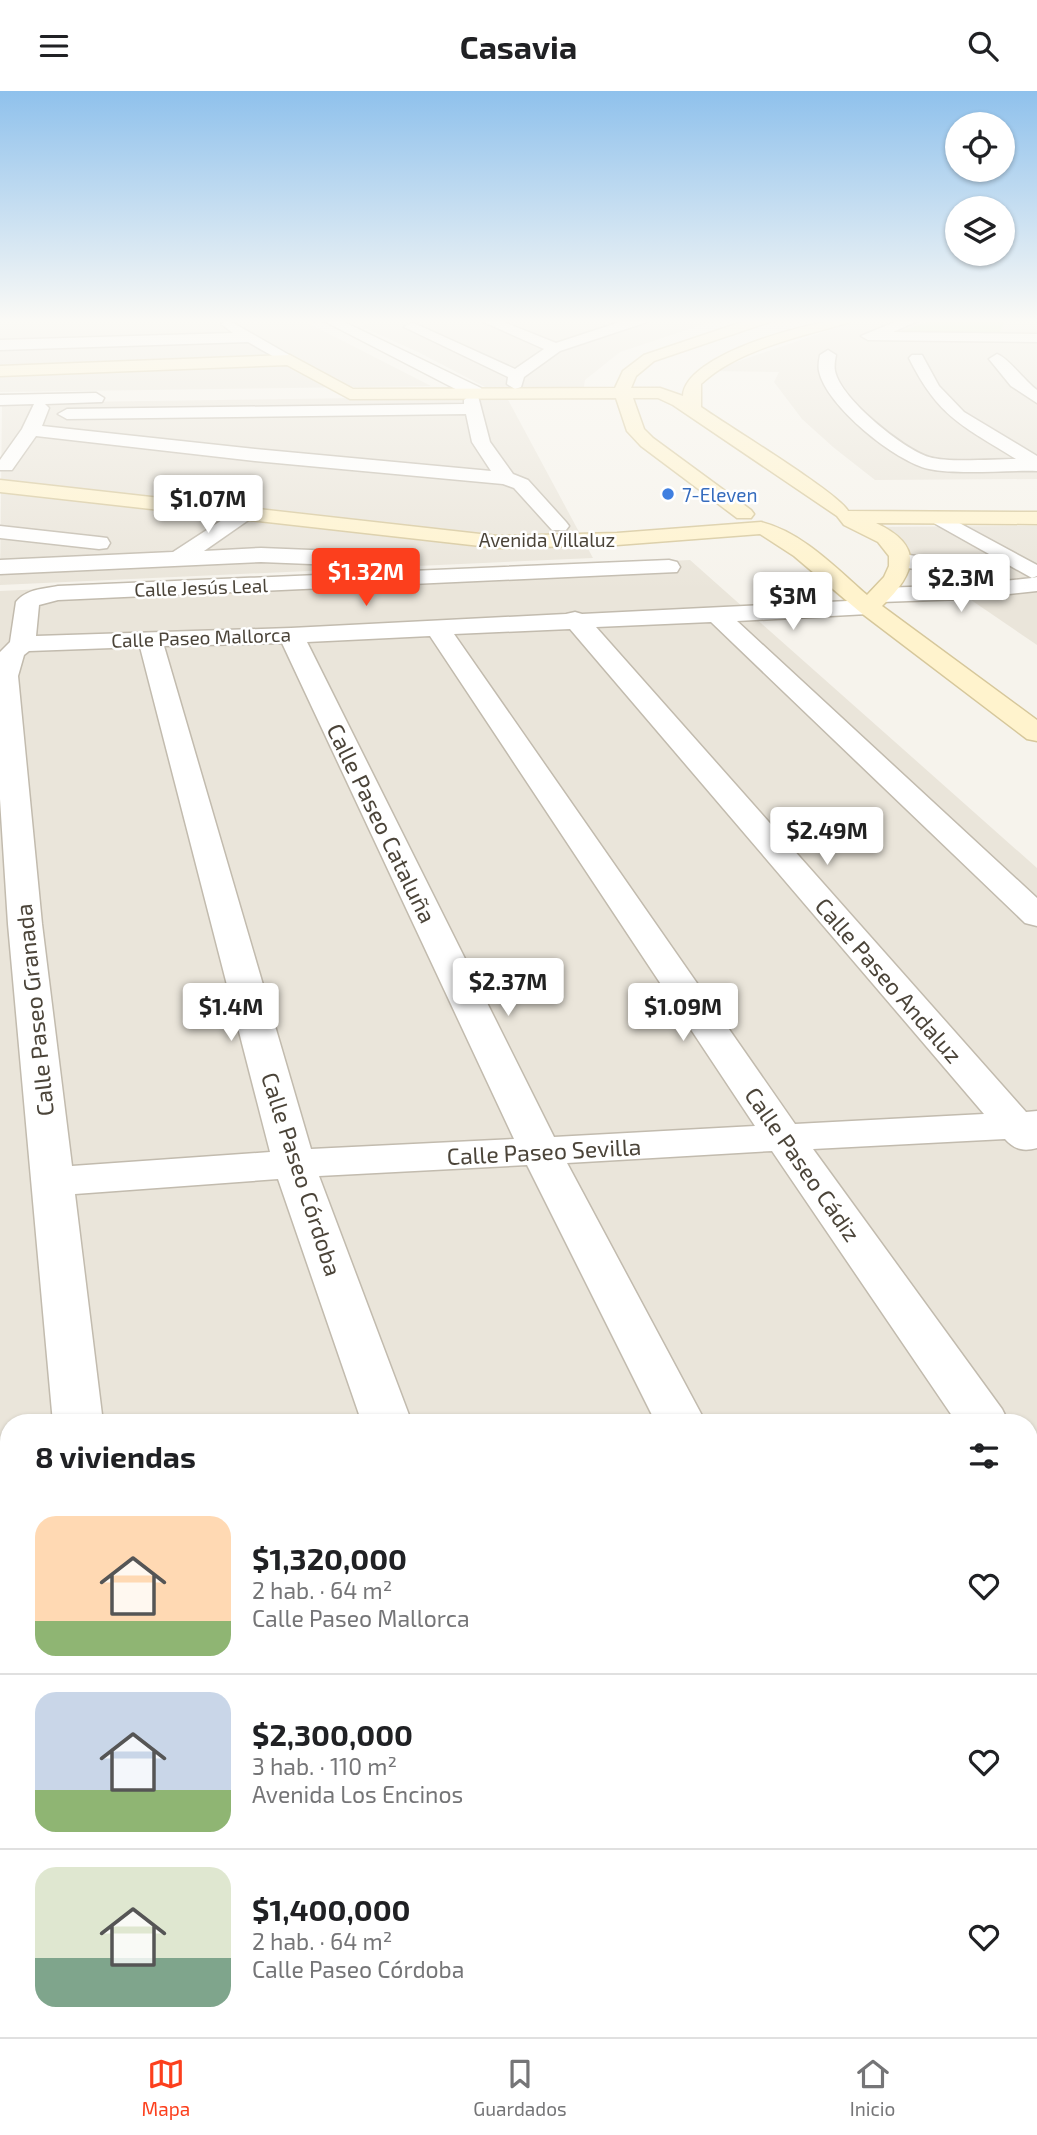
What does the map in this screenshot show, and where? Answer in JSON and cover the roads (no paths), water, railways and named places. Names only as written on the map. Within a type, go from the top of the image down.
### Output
[{"type":"street","points":[[36,417],[391,410]]},
{"type":"street","points":[[475,410],[481,442],[506,478]]},
{"type":"street","points":[[629,410],[636,431],[647,442],[712,491],[752,508],[744,520],[764,529],[827,528],[939,518],[1037,518]]},
{"type":"street","points":[[696,410],[793,493],[819,505],[827,528],[875,601],[1037,733]]},
{"type":"street","points":[[854,410],[864,421],[918,460],[932,464],[1037,464]]},
{"type":"street","points":[[951,410],[957,416],[1037,464]]},
{"type":"street","points":[[255,412],[255,456]]},
{"type":"street","points":[[371,412],[381,467]]},
{"type":"street","points":[[148,443],[160,413]]},
{"type":"street","points":[[36,417],[61,434],[255,456],[506,478],[521,484],[565,533]]},
{"type":"street","points":[[8,472],[36,417]]},
{"type":"street","points":[[48,451],[61,434]]},
{"type":"street","name":"Avenida Villaluz","points":[[8,472],[243,515],[498,542],[542,541],[565,533],[752,508]]},
{"type":"street","points":[[504,499],[496,491],[495,484],[506,478]]},
{"type":"street","points":[[214,490],[342,504]]},
{"type":"street","points":[[179,559],[269,496]]},
{"type":"street","points":[[224,555],[303,500]]},
{"type":"street","points":[[703,515],[727,520],[731,528],[726,532]]},
{"type":"street","points":[[939,518],[1037,573]]},
{"type":"street","name":"Avenida Villaluz","points":[[542,541],[521,522],[565,533],[726,532],[764,529]]},
{"type":"street","points":[[827,528],[888,538],[901,550],[902,561],[895,578],[875,601]]},
{"type":"street","points":[[0,531],[102,544],[140,559]]},
{"type":"street","points":[[0,567],[224,555],[295,555],[418,564],[430,562],[442,553]]},
{"type":"street","points":[[902,561],[1037,582]]},
{"type":"street","name":"Calle Jesús Leal","points":[[29,602],[35,597],[58,593],[669,566]]},
{"type":"street","points":[[965,592],[1037,582]]},
{"type":"street","points":[[965,592],[1024,606]]},
{"type":"street","name":"Calle Paseo Mallorca","points":[[22,645],[43,642],[291,635],[715,613],[965,592]]},
{"type":"street","name":"Calle Paseo Granada","points":[[29,602],[22,645],[13,650],[5,676],[12,932],[51,1182],[77,1414]]},
{"type":"street","points":[[715,613],[1037,916]]},
{"type":"street","name":"Calle Paseo Andaluz","points":[[575,619],[1030,1133]]},
{"type":"street","name":"Calle Paseo Cádiz","points":[[436,626],[782,1136],[978,1414]]},
{"type":"street","name":"Calle Paseo Cataluña","points":[[291,635],[541,1153],[676,1414]]},
{"type":"street","name":"Calle Paseo Córdoba","points":[[150,639],[294,1164],[384,1414]]},
{"type":"street","name":"Calle Paseo Sevilla","points":[[51,1182],[294,1164],[541,1153],[782,1136],[1030,1133]]},
{"type":"place","name":"7-Eleven","points":[[668,494]]}]
